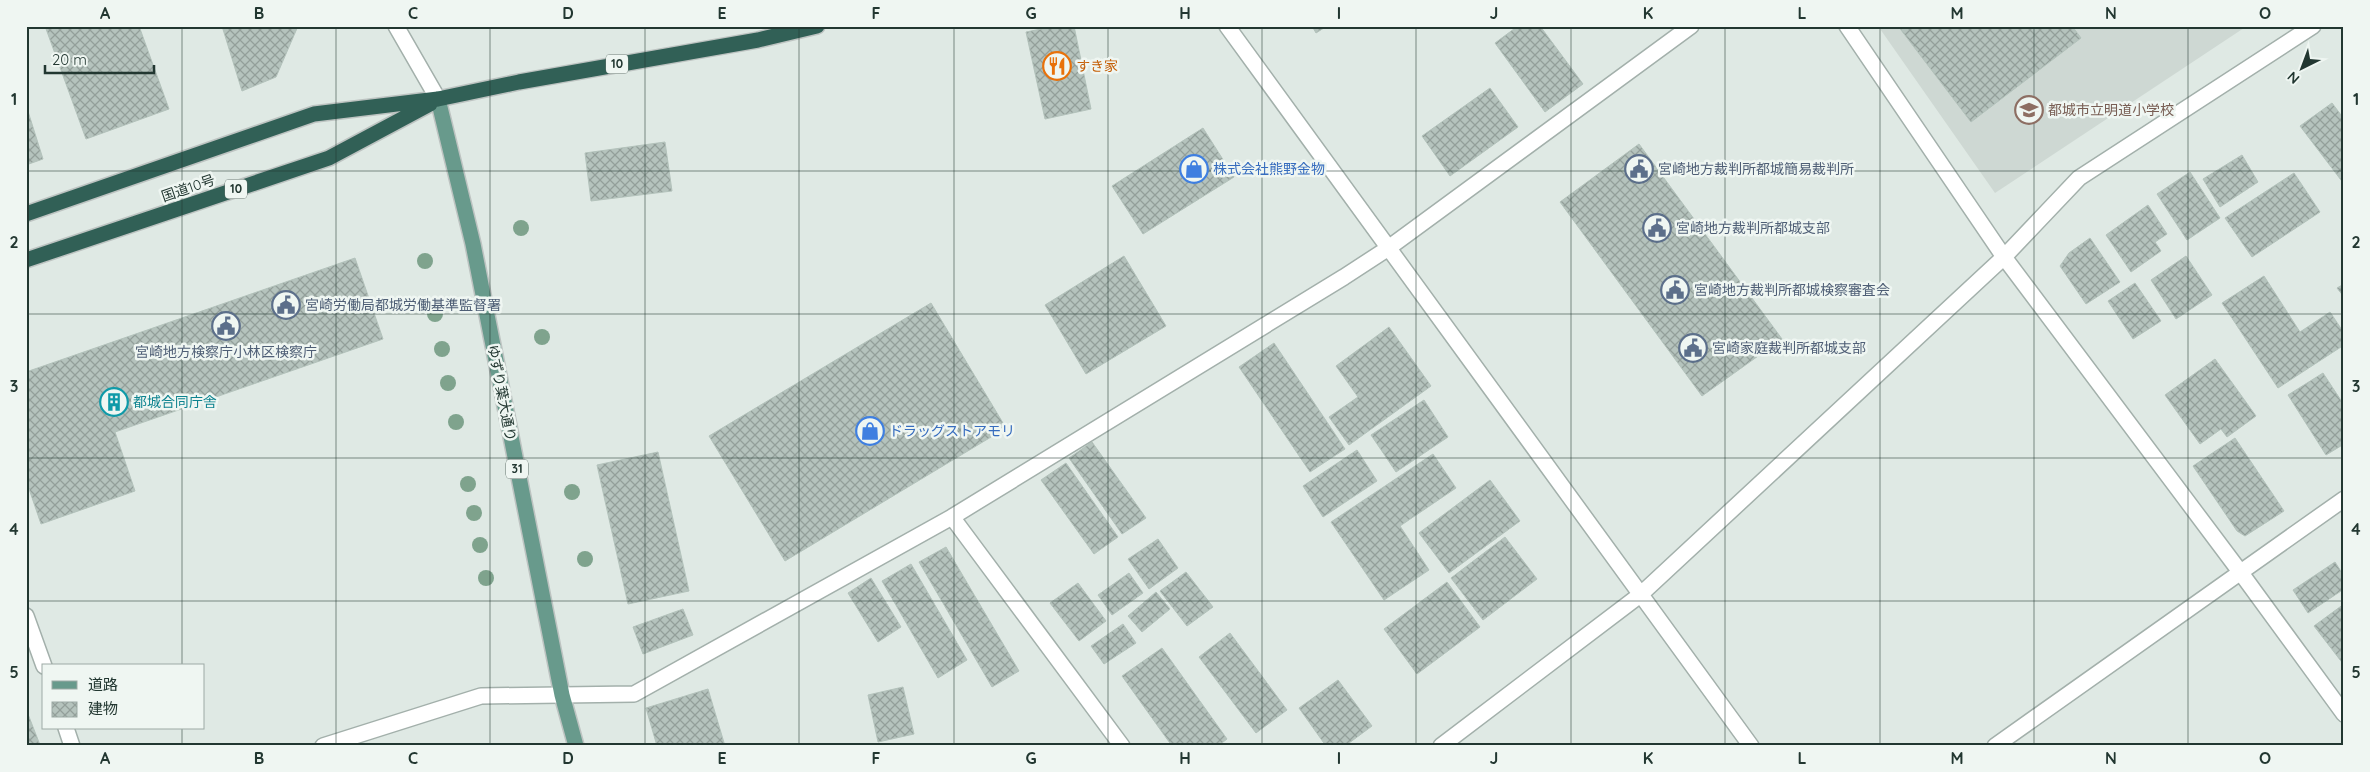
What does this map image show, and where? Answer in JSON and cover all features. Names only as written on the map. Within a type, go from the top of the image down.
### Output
[{"type":"highway","name":"国道10号","points":[[26,214],[314,114],[438,99],[519,82],[758,40],[816,26]]},
{"type":"highway","name":"国道10号","points":[[26,260],[329,158],[438,99]]},
{"type":"main road","name":"ゆずり葉大通り","points":[[438,99],[473,244],[562,695],[576,746]]},
{"type":"street","points":[[396,26],[438,99]]},
{"type":"street","points":[[1227,26],[1387,249],[1752,746]]},
{"type":"street","points":[[323,746],[481,696],[634,694],[952,517],[1387,249],[1691,26]]},
{"type":"street","points":[[1847,26],[2004,257],[2241,573],[2344,714]]},
{"type":"street","points":[[1441,746],[1640,594],[2004,257],[2079,178],[2313,26]]},
{"type":"street","points":[[1996,746],[2344,499]]},
{"type":"street","points":[[952,517],[1122,746]]},
{"type":"street","points":[[26,616],[43,664]]},
{"type":"street","points":[[67,730],[72,746]]},
{"type":"shaded area","name":"都城市立明道小学校","points":[[1878,26],[2247,26],[1995,193]]},
{"type":"building","points":[[45,26],[139,26],[169,109],[86,139]]},
{"type":"building","points":[[222,26],[298,26],[276,77],[242,91]]},
{"type":"building","points":[[1056,26],[1074,26],[1091,109],[1045,119],[1026,32]]},
{"type":"building","points":[[1312,26],[1327,26],[1316,33]]},
{"type":"building","points":[[1518,26],[1540,26],[1583,84],[1545,112],[1495,43]]},
{"type":"building","points":[[1898,26],[2072,26],[2081,38],[1971,122]]},
{"type":"building","points":[[1490,88],[1518,127],[1450,176],[1422,136]]},
{"type":"building","points":[[2332,103],[2344,119],[2344,184],[2300,126]]},
{"type":"building","points":[[26,105],[43,159],[26,165]]},
{"type":"building","points":[[1203,128],[1234,177],[1143,234],[1112,186]]},
{"type":"building","points":[[665,142],[672,191],[591,201],[585,153]]},
{"type":"building","points":[[1639,144],[1782,339],[1702,396],[1560,202]]},
{"type":"building","points":[[2242,155],[2258,182],[2220,207],[2203,179]]},
{"type":"building","points":[[2190,172],[2220,218],[2187,240],[2157,194]]},
{"type":"building","points":[[2294,173],[2320,212],[2252,257],[2225,218]]},
{"type":"building","points":[[2148,205],[2167,234],[2155,242],[2161,251],[2131,272],[2106,235]]},
{"type":"building","points":[[2090,238],[2120,282],[2086,304],[2060,266],[2069,253]]},
{"type":"building","points":[[1124,256],[1166,326],[1086,374],[1045,305]]},
{"type":"building","points":[[2186,256],[2212,295],[2176,319],[2151,280]]},
{"type":"building","name":"都城合同庁舎","points":[[355,258],[383,339],[115,432],[135,491],[41,524],[26,480],[26,372]]},
{"type":"building","points":[[2264,276],[2300,332],[2330,312],[2344,333],[2344,345],[2278,388],[2222,303]]},
{"type":"building","points":[[2135,283],[2161,321],[2133,339],[2108,301]]},
{"type":"building","points":[[2344,284],[2344,297],[2337,288]]},
{"type":"building","points":[[931,303],[1006,428],[785,561],[709,436]]},
{"type":"building","points":[[1389,327],[1431,386],[1349,445],[1329,417],[1358,397],[1336,366]]},
{"type":"building","points":[[1274,343],[1345,449],[1310,472],[1239,367]]},
{"type":"building","points":[[2215,359],[2256,416],[2227,437],[2221,429],[2200,444],[2165,395]]},
{"type":"building","points":[[2323,373],[2344,405],[2344,444],[2326,455],[2288,395]]},
{"type":"building","points":[[1424,400],[1448,437],[1396,472],[1371,435]]},
{"type":"building","points":[[2235,438],[2284,511],[2245,536],[2237,531],[2193,466]]},
{"type":"building","points":[[1092,442],[1146,518],[1122,534],[1069,458]]},
{"type":"building","points":[[1357,450],[1377,481],[1323,517],[1303,486]]},
{"type":"building","points":[[658,452],[689,591],[628,604],[597,465]]},
{"type":"building","points":[[1433,454],[1456,488],[1400,526],[1429,570],[1384,600],[1331,522]]},
{"type":"building","points":[[1066,463],[1118,537],[1094,554],[1041,480]]},
{"type":"building","points":[[1490,480],[1520,521],[1449,573],[1419,533]]},
{"type":"building","points":[[1505,537],[1537,579],[1483,620],[1451,578]]},
{"type":"building","points":[[1158,539],[1178,568],[1149,589],[1128,559]]},
{"type":"building","points":[[946,547],[1019,671],[992,687],[919,562]]},
{"type":"building","points":[[2335,562],[2344,576],[2344,589],[2308,613],[2293,590]]},
{"type":"building","points":[[911,564],[967,660],[938,678],[882,581]]},
{"type":"building","points":[[1186,572],[1213,607],[1187,626],[1160,591]]},
{"type":"building","points":[[1129,573],[1143,593],[1112,615],[1098,595]]},
{"type":"building","points":[[871,578],[901,627],[878,642],[848,593]]},
{"type":"building","points":[[1447,582],[1480,627],[1417,674],[1384,629]]},
{"type":"building","points":[[1078,583],[1106,621],[1079,641],[1050,603]]},
{"type":"building","points":[[1156,592],[1170,609],[1142,632],[1128,616]]},
{"type":"building","points":[[2344,604],[2344,665],[2314,626]]},
{"type":"building","points":[[683,609],[693,635],[643,654],[633,627]]},
{"type":"building","points":[[1123,624],[1136,643],[1104,664],[1091,646]]},
{"type":"building","points":[[1230,633],[1287,710],[1256,733],[1199,657]]},
{"type":"building","points":[[1162,648],[1227,739],[1218,746],[1172,746],[1122,676]]},
{"type":"building","points":[[1338,680],[1372,726],[1345,746],[1326,746],[1299,708]]},
{"type":"building","points":[[903,687],[914,734],[878,742],[868,695]]},
{"type":"building","points":[[708,689],[725,746],[657,746],[646,708]]},
{"type":"building","points":[[26,709],[40,745],[26,746]]},
{"type":"place","name":"すき家","points":[[1057,66]]},
{"type":"place","name":"都城市立明道小学校","points":[[2029,110]]},
{"type":"place","name":"株式会社熊野金物","points":[[1194,169]]},
{"type":"place","name":"宮崎地方裁判所都城簡易裁判所","points":[[1639,169]]},
{"type":"place","name":"宮崎地方裁判所都城支部","points":[[1657,228]]},
{"type":"place","name":"宮崎地方裁判所都城検察審査会","points":[[1675,290]]},
{"type":"place","name":"宮崎労働局都城労働基準監督署","points":[[286,305]]},
{"type":"place","name":"宮崎地方検察庁小林区検察庁","points":[[226,326]]},
{"type":"place","name":"宮崎家庭裁判所都城支部","points":[[1693,348]]},
{"type":"place","name":"都城合同庁舎","points":[[114,402]]},
{"type":"place","name":"ドラッグストアモリ","points":[[870,431]]}]
